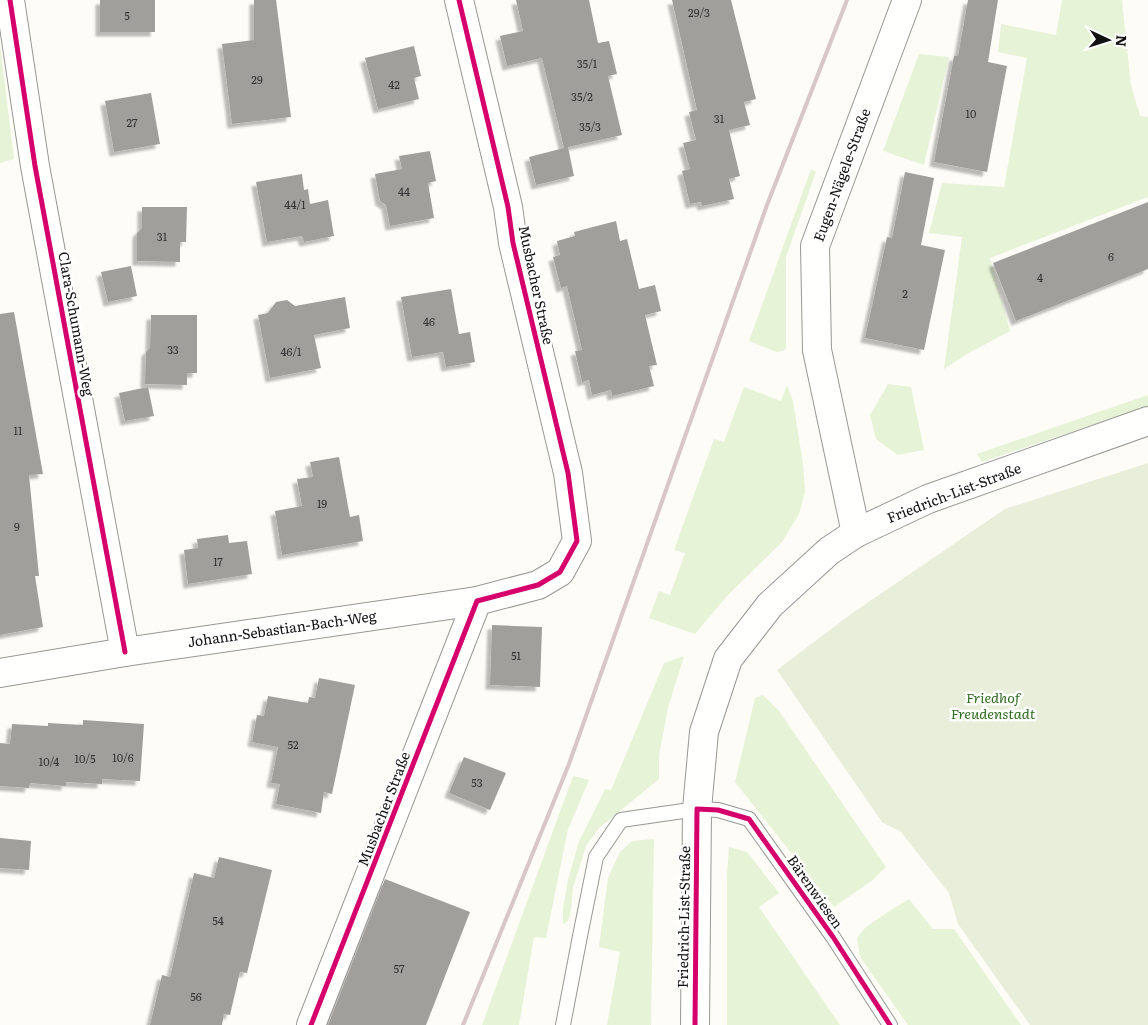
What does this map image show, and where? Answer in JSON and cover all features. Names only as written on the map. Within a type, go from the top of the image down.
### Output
[{"type":"street","name":"Clara-Schumann-Weg","points":[[10,0],[35,166],[125,652]]},
{"type":"street","name":"Musbacher Straße","points":[[459,0],[508,208],[513,243],[568,473],[577,541],[560,572]]},
{"type":"street","name":"Eugen-Nägele-Straße","points":[[856,532],[817,350],[815,246],[907,0]]},
{"type":"street","name":"Friedrich-List-Straße","points":[[695,1025],[697,809],[704,732],[728,659],[770,605],[829,551],[856,532],[928,499],[1148,420]]},
{"type":"street","name":"Johann-Sebastian-Bach-Weg","points":[[0,673],[125,652],[478,601],[538,584],[560,572]]},
{"type":"street","name":"Musbacher Straße","points":[[311,1025],[478,601]]},
{"type":"lane","name":"Bärenwiesen","points":[[563,1025],[596,857],[621,820],[697,809],[718,810],[749,819],[833,937],[890,1025]]},
{"type":"green space","points":[[1062,0],[1122,0],[1131,85],[1140,116],[1148,117],[1148,197],[990,258],[1010,331],[967,354],[944,369],[962,237],[929,233],[942,183],[1004,187],[1027,58],[998,52],[1001,24],[1056,35]]},
{"type":"green space","points":[[0,45],[14,159],[0,163]]},
{"type":"green space","points":[[919,54],[949,57],[924,165],[883,151]]},
{"type":"green space","points":[[811,169],[816,172],[786,257],[786,348],[783,351],[777,352],[749,341]]},
{"type":"green space","points":[[888,384],[911,387],[924,450],[898,455],[876,439],[870,415]]},
{"type":"green space","points":[[787,385],[793,401],[803,464],[805,492],[799,514],[782,542],[726,597],[695,634],[649,618],[659,591],[670,595],[685,553],[674,550],[714,439],[724,442],[744,387],[781,401]]},
{"type":"green space","points":[[1148,395],[1148,406],[982,462],[977,454]]},
{"type":"green space","name":"Friedhof Freudenstadt","points":[[1148,463],[1148,1025],[1030,1025],[958,924],[949,893],[901,832],[882,822],[777,670],[851,614],[1005,509]]},
{"type":"green space","points":[[684,656],[668,708],[659,755],[659,779],[599,828],[586,846],[573,888],[570,916],[567,922],[563,924],[563,909],[568,880],[579,841],[605,789],[611,790],[664,663]]},
{"type":"green space","points":[[763,695],[779,711],[886,867],[873,880],[834,907],[735,782],[755,698]]},
{"type":"green space","points":[[573,776],[589,780],[568,829],[546,938],[534,937],[519,1025],[482,1025]]},
{"type":"green space","points":[[654,839],[651,1025],[607,1025],[620,952],[599,947],[608,878],[620,852],[632,841]]},
{"type":"green space","points":[[729,847],[747,852],[779,893],[759,907],[840,1025],[727,1025],[727,875]]},
{"type":"green space","points":[[909,899],[933,929],[954,929],[1021,1025],[908,1025],[860,957],[857,938],[865,928]]},
{"type":"building","points":[[100,0],[155,0],[155,32],[100,32]]},
{"type":"building","points":[[254,0],[276,0],[291,117],[232,124],[222,44],[254,40]]},
{"type":"building","points":[[516,0],[589,0],[598,43],[609,41],[617,74],[608,76],[622,135],[568,147],[574,176],[536,185],[529,157],[564,148],[542,58],[507,66],[500,36],[523,31]]},
{"type":"building","points":[[672,0],[731,0],[756,99],[744,102],[750,125],[729,130],[740,176],[729,179],[734,199],[702,206],[701,202],[690,204],[682,171],[690,169],[683,143],[696,140],[689,112],[697,110]]},
{"type":"building","points":[[968,0],[998,0],[988,62],[1007,66],[987,172],[934,162],[954,56],[958,56]]},
{"type":"building","points":[[414,46],[421,76],[414,78],[419,99],[378,109],[365,58]]},
{"type":"building","points":[[151,93],[160,144],[114,152],[105,101]]},
{"type":"building","points":[[430,151],[436,181],[428,183],[434,218],[390,226],[386,205],[380,201],[375,174],[402,169],[399,156]]},
{"type":"building","points":[[905,172],[934,178],[921,245],[945,250],[924,350],[865,338],[887,237],[892,238]]},
{"type":"building","points":[[302,174],[304,190],[308,189],[310,204],[328,200],[334,236],[304,242],[302,236],[267,242],[256,182]]},
{"type":"building","points":[[1148,202],[1148,269],[1016,321],[993,263]]},
{"type":"building","points":[[142,207],[187,207],[186,242],[180,242],[180,262],[137,261],[137,233],[142,228]]},
{"type":"building","points":[[616,221],[620,241],[627,239],[639,289],[655,285],[661,311],[645,315],[657,365],[649,366],[654,386],[612,396],[611,390],[592,395],[589,380],[582,382],[575,351],[582,350],[567,286],[561,288],[553,257],[560,255],[557,241],[575,236],[574,232]]},
{"type":"building","points":[[131,266],[137,296],[108,302],[101,272]]},
{"type":"building","points":[[451,289],[459,334],[470,332],[475,362],[446,367],[443,352],[412,357],[401,297]]},
{"type":"building","points":[[345,297],[350,328],[314,335],[321,368],[270,378],[258,315],[268,313],[276,302],[287,300],[295,306]]},
{"type":"building","points":[[14,312],[43,474],[29,475],[39,576],[35,576],[43,627],[0,635],[0,314]]},
{"type":"building","points":[[151,315],[197,315],[197,373],[187,373],[187,385],[145,384],[146,352],[150,348]]},
{"type":"building","points":[[148,387],[154,416],[125,421],[119,393]]},
{"type":"building","points":[[339,457],[350,517],[359,515],[363,541],[282,555],[275,511],[302,506],[297,479],[313,477],[310,462]]},
{"type":"building","points":[[228,535],[229,543],[247,541],[252,574],[188,584],[184,550],[198,548],[197,539]]},
{"type":"building","points":[[492,625],[542,627],[540,687],[490,685]]},
{"type":"building","points":[[319,678],[355,685],[332,794],[324,792],[321,813],[276,804],[280,784],[271,783],[278,747],[252,742],[257,715],[264,716],[268,696],[308,703],[309,697],[315,698]]},
{"type":"building","points":[[83,720],[144,724],[140,781],[102,779],[102,784],[66,782],[66,786],[30,783],[29,788],[0,786],[0,743],[10,744],[12,724],[48,726],[48,723],[83,725]]},
{"type":"building","points":[[464,757],[506,773],[490,810],[449,793]]},
{"type":"building","points":[[0,838],[31,841],[29,870],[0,868]]},
{"type":"building","points":[[219,857],[272,870],[247,973],[240,972],[230,1015],[224,1014],[222,1025],[150,1025],[162,975],[170,977],[194,873],[214,878]]},
{"type":"building","points":[[385,879],[470,912],[426,1025],[328,1025]]},
{"type":"railway","points":[[463,1025],[569,764],[767,205],[847,0]]},
{"type":"cycle path","points":[[10,0],[35,166],[125,652]]},
{"type":"cycle path","points":[[311,1025],[477,601],[538,585],[560,572],[577,541],[568,473],[513,243],[508,207],[459,0]]},
{"type":"cycle path","points":[[695,1025],[697,809],[718,810],[749,819],[833,937],[890,1025]]}]
